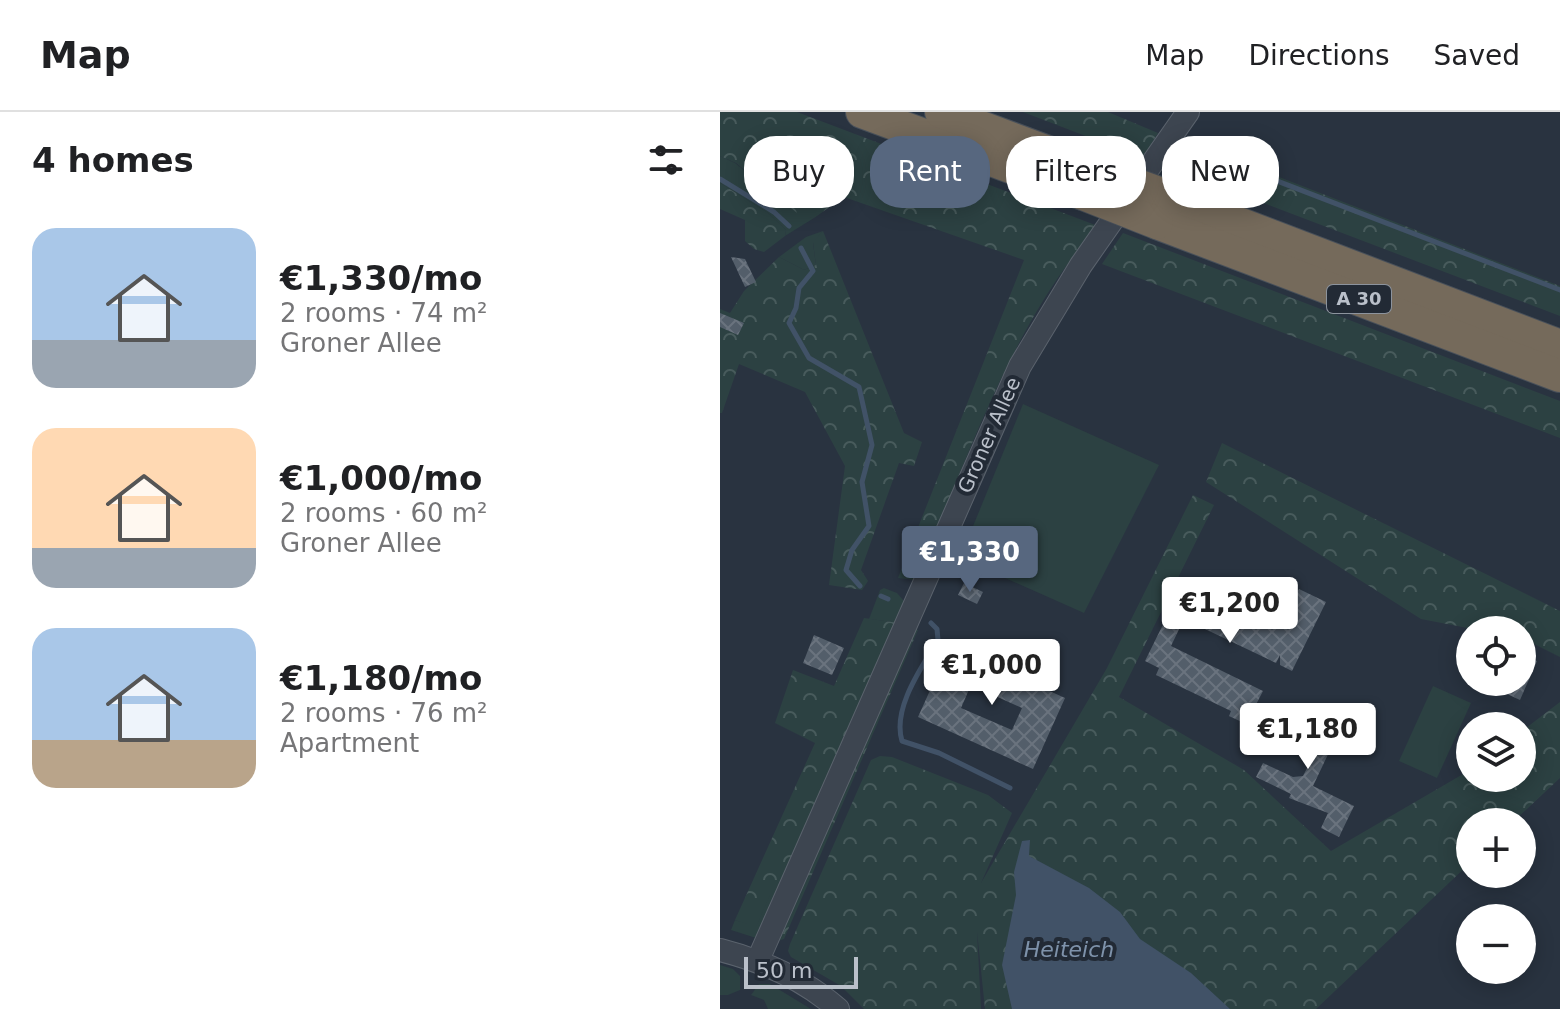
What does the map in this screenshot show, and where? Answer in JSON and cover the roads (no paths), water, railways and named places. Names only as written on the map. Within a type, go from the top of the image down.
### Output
[{"type":"highway","name":"A 30","points":[[862,112],[1006,157]]},
{"type":"highway","name":"A 30","points":[[941,112],[1006,143]]},
{"type":"highway","name":"A 30","points":[[1146,204],[1560,346]]},
{"type":"highway","name":"A 30","points":[[1165,211],[1560,376]]},
{"type":"street","name":"Groner Allee","points":[[758,960],[1020,366],[1081,265],[1188,112]]},
{"type":"street","points":[[720,950],[758,960],[820,993],[838,1009]]},
{"type":"water","name":"Heiteich","points":[[1030,840],[1029,856],[1089,888],[1120,912],[1140,939],[1191,973],[1230,1009],[1012,1009],[1002,965],[1016,895],[1014,872],[1022,841]]},
{"type":"waterway","points":[[720,179],[774,212],[789,226]]},
{"type":"waterway","points":[[1279,182],[1560,290]]},
{"type":"waterway","points":[[801,248],[813,271],[799,288],[796,308],[789,323],[809,358],[859,387],[872,445],[862,482],[869,526],[852,550],[846,570],[860,586]]},
{"type":"waterway","points":[[881,596],[888,599]]},
{"type":"waterway","points":[[931,623],[937,629],[938,640],[905,702],[901,715],[902,741],[939,753],[1010,788]]}]
